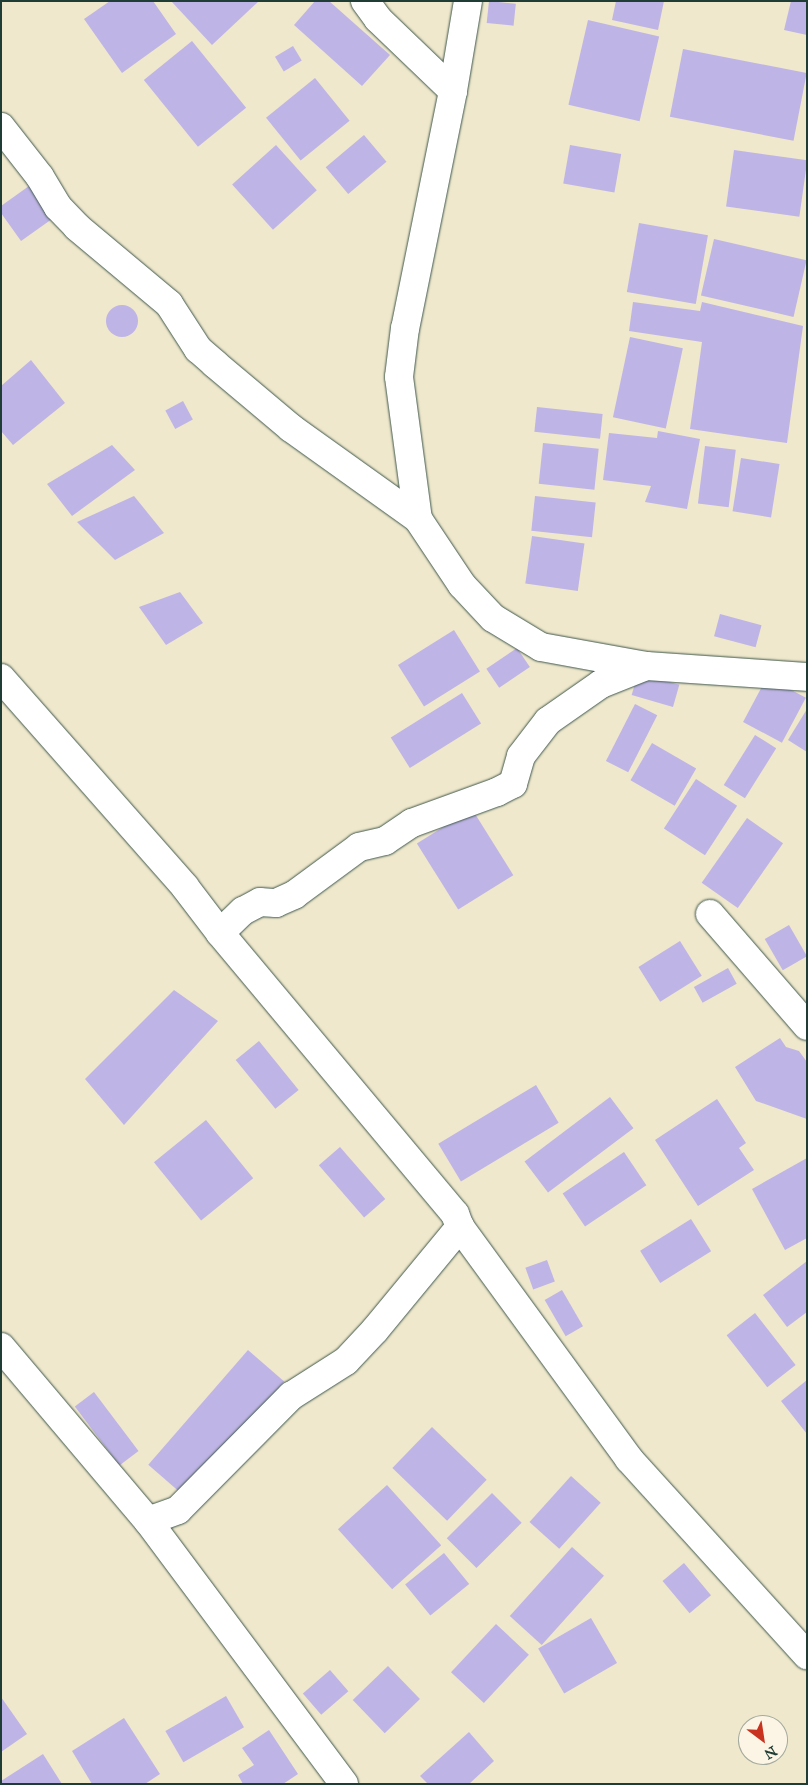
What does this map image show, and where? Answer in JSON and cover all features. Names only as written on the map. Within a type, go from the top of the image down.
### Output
[{"type":"street","points":[[365,1],[378,19],[453,91]]},
{"type":"street","points":[[418,519],[399,376],[405,328],[453,91],[468,1]]},
{"type":"street","points":[[1,127],[40,177],[58,207],[78,227],[170,304],[198,348],[291,428],[418,519],[462,585],[494,618],[541,647],[646,666],[807,678]]},
{"type":"street","points":[[220,933],[243,911],[260,902],[276,903],[294,895],[359,847],[384,841],[412,823],[513,784],[521,756],[548,721],[601,684],[646,666]]},
{"type":"street","points":[[1,678],[186,887],[220,933],[455,1214],[460,1227],[628,1459],[773,1621],[807,1655]]},
{"type":"street","points":[[710,914],[807,1026]]},
{"type":"street","points":[[148,1521],[178,1510],[291,1396],[346,1361],[375,1330],[460,1227]]},
{"type":"street","points":[[1,1347],[148,1521],[344,1784]]},
{"type":"street","points":[[773,1621],[807,1625]]},
{"type":"building","points":[[110,1],[153,1],[176,34],[122,73],[84,19]]},
{"type":"building","points":[[171,1],[259,1],[212,45]]},
{"type":"building","points":[[315,1],[329,1],[390,55],[362,86],[294,25]]},
{"type":"building","points":[[489,1],[516,4],[514,26],[487,23]]},
{"type":"building","points":[[616,1],[664,1],[658,30],[612,20]]},
{"type":"building","points":[[791,1],[807,1],[807,35],[784,30]]},
{"type":"building","points":[[588,20],[659,36],[640,121],[568,105]]},
{"type":"building","points":[[192,41],[246,108],[198,147],[144,80]]},
{"type":"building","points":[[293,46],[302,61],[284,71],[275,57]]},
{"type":"building","points":[[683,49],[807,73],[794,141],[670,117]]},
{"type":"building","points":[[315,78],[350,121],[301,160],[266,118]]},
{"type":"building","points":[[364,135],[386,162],[348,194],[326,167]]},
{"type":"building","points":[[276,145],[317,190],[273,230],[232,184]]},
{"type":"building","points":[[570,145],[621,154],[614,192],[563,183]]},
{"type":"building","points":[[734,150],[807,160],[799,217],[726,206]]},
{"type":"building","points":[[29,186],[52,219],[21,241],[1,213],[1,206]]},
{"type":"building","points":[[639,223],[708,235],[696,304],[627,292]]},
{"type":"building","points":[[714,239],[807,260],[794,317],[701,296]]},
{"type":"building","points":[[633,302],[700,311],[702,302],[803,326],[787,443],[690,429],[702,342],[629,331]]},
{"type":"building","points":[[122,305],[133,310],[138,321],[133,332],[122,337],[111,332],[106,321],[111,310]]},
{"type":"building","points":[[630,337],[683,348],[666,428],[613,417]]},
{"type":"building","points":[[31,360],[65,403],[13,445],[1,431],[1,386]]},
{"type":"building","points":[[183,401],[193,420],[175,429],[165,410]]},
{"type":"building","points":[[537,407],[603,414],[600,439],[534,432]]},
{"type":"building","points":[[658,431],[700,439],[687,509],[645,502],[651,486],[603,480],[609,433],[657,438]]},
{"type":"building","points":[[543,443],[599,449],[594,490],[539,484]]},
{"type":"building","points":[[112,445],[135,470],[72,516],[47,484]]},
{"type":"building","points":[[705,446],[736,450],[729,507],[698,504]]},
{"type":"building","points":[[741,458],[780,464],[771,517],[733,511]]},
{"type":"building","points":[[134,496],[164,533],[115,560],[77,522]]},
{"type":"building","points":[[535,496],[596,502],[592,537],[531,531]]},
{"type":"building","points":[[532,536],[584,543],[578,591],[525,584]]},
{"type":"building","points":[[180,592],[203,623],[166,645],[139,607]]},
{"type":"building","points":[[720,614],[762,625],[756,647],[714,636]]},
{"type":"building","points":[[454,630],[480,672],[424,707],[398,665]]},
{"type":"building","points":[[517,648],[530,667],[499,688],[486,669]]},
{"type":"building","points":[[638,673],[679,685],[673,707],[632,695]]},
{"type":"building","points":[[767,677],[806,698],[782,743],[743,722]]},
{"type":"building","points":[[462,693],[481,724],[410,768],[391,738]]},
{"type":"building","points":[[635,704],[657,715],[628,772],[606,761]]},
{"type":"building","points":[[807,709],[807,752],[788,740]]},
{"type":"building","points":[[755,735],[776,748],[745,798],[724,785]]},
{"type":"building","points":[[652,743],[696,768],[675,806],[630,780]]},
{"type":"building","points":[[696,779],[737,806],[705,855],[664,828]]},
{"type":"building","points":[[472,809],[513,875],[458,910],[417,843]]},
{"type":"building","points":[[747,818],[783,843],[738,908],[702,883]]},
{"type":"building","points":[[789,925],[807,956],[783,970],[765,939]]},
{"type":"building","points":[[680,941],[702,976],[660,1002],[638,967]]},
{"type":"building","points":[[728,968],[737,984],[703,1003],[694,987]]},
{"type":"building","points":[[174,990],[218,1021],[124,1125],[85,1079]]},
{"type":"building","points":[[780,1038],[786,1047],[799,1051],[807,1062],[807,1119],[756,1101],[735,1067]]},
{"type":"building","points":[[259,1041],[299,1090],[275,1109],[236,1060]]},
{"type":"building","points":[[536,1085],[559,1123],[461,1181],[438,1144]]},
{"type":"building","points":[[610,1097],[633,1128],[548,1193],[525,1161]]},
{"type":"building","points":[[717,1099],[746,1143],[739,1148],[754,1170],[698,1206],[655,1140]]},
{"type":"building","points":[[206,1120],[253,1178],[201,1220],[154,1162]]},
{"type":"building","points":[[340,1147],[385,1199],[364,1217],[319,1165]]},
{"type":"building","points":[[624,1152],[646,1185],[585,1227],[563,1193]]},
{"type":"building","points":[[807,1158],[807,1238],[785,1250],[752,1189]]},
{"type":"building","points":[[691,1219],[711,1251],[660,1283],[640,1251]]},
{"type":"building","points":[[547,1260],[555,1282],[533,1289],[525,1268]]},
{"type":"building","points":[[807,1261],[807,1312],[787,1327],[763,1295]]},
{"type":"building","points":[[562,1290],[583,1326],[566,1336],[545,1300]]},
{"type":"building","points":[[755,1313],[796,1365],[767,1387],[727,1335]]},
{"type":"building","points":[[248,1350],[284,1381],[185,1496],[148,1465]]},
{"type":"building","points":[[807,1380],[807,1434],[781,1401]]},
{"type":"building","points":[[94,1392],[139,1451],[119,1466],[75,1406]]},
{"type":"building","points":[[432,1427],[487,1480],[447,1521],[392,1468]]},
{"type":"building","points":[[571,1476],[601,1503],[559,1549],[530,1522]]},
{"type":"building","points":[[387,1485],[441,1545],[392,1589],[338,1529]]},
{"type":"building","points":[[492,1493],[522,1523],[476,1568],[447,1538]]},
{"type":"building","points":[[572,1547],[604,1576],[542,1645],[510,1616]]},
{"type":"building","points":[[444,1553],[469,1584],[430,1616],[405,1584]]},
{"type":"building","points":[[684,1563],[711,1595],[690,1613],[663,1581]]},
{"type":"building","points":[[591,1618],[617,1663],[564,1694],[538,1648]]},
{"type":"building","points":[[496,1624],[529,1655],[484,1703],[451,1672]]},
{"type":"building","points":[[388,1666],[420,1699],[385,1733],[353,1700]]},
{"type":"building","points":[[330,1670],[348,1691],[321,1715],[303,1694]]},
{"type":"building","points":[[226,1696],[244,1727],[183,1762],[165,1731]]},
{"type":"building","points":[[1,1697],[27,1734],[1,1752]]},
{"type":"building","points":[[124,1718],[160,1774],[145,1784],[92,1784],[72,1751]]},
{"type":"building","points":[[269,1730],[298,1774],[283,1784],[243,1784],[238,1775],[254,1765],[242,1748]]},
{"type":"building","points":[[469,1732],[494,1761],[469,1784],[428,1784],[420,1776]]},
{"type":"building","points":[[43,1754],[62,1784],[1,1784],[1,1781]]}]
